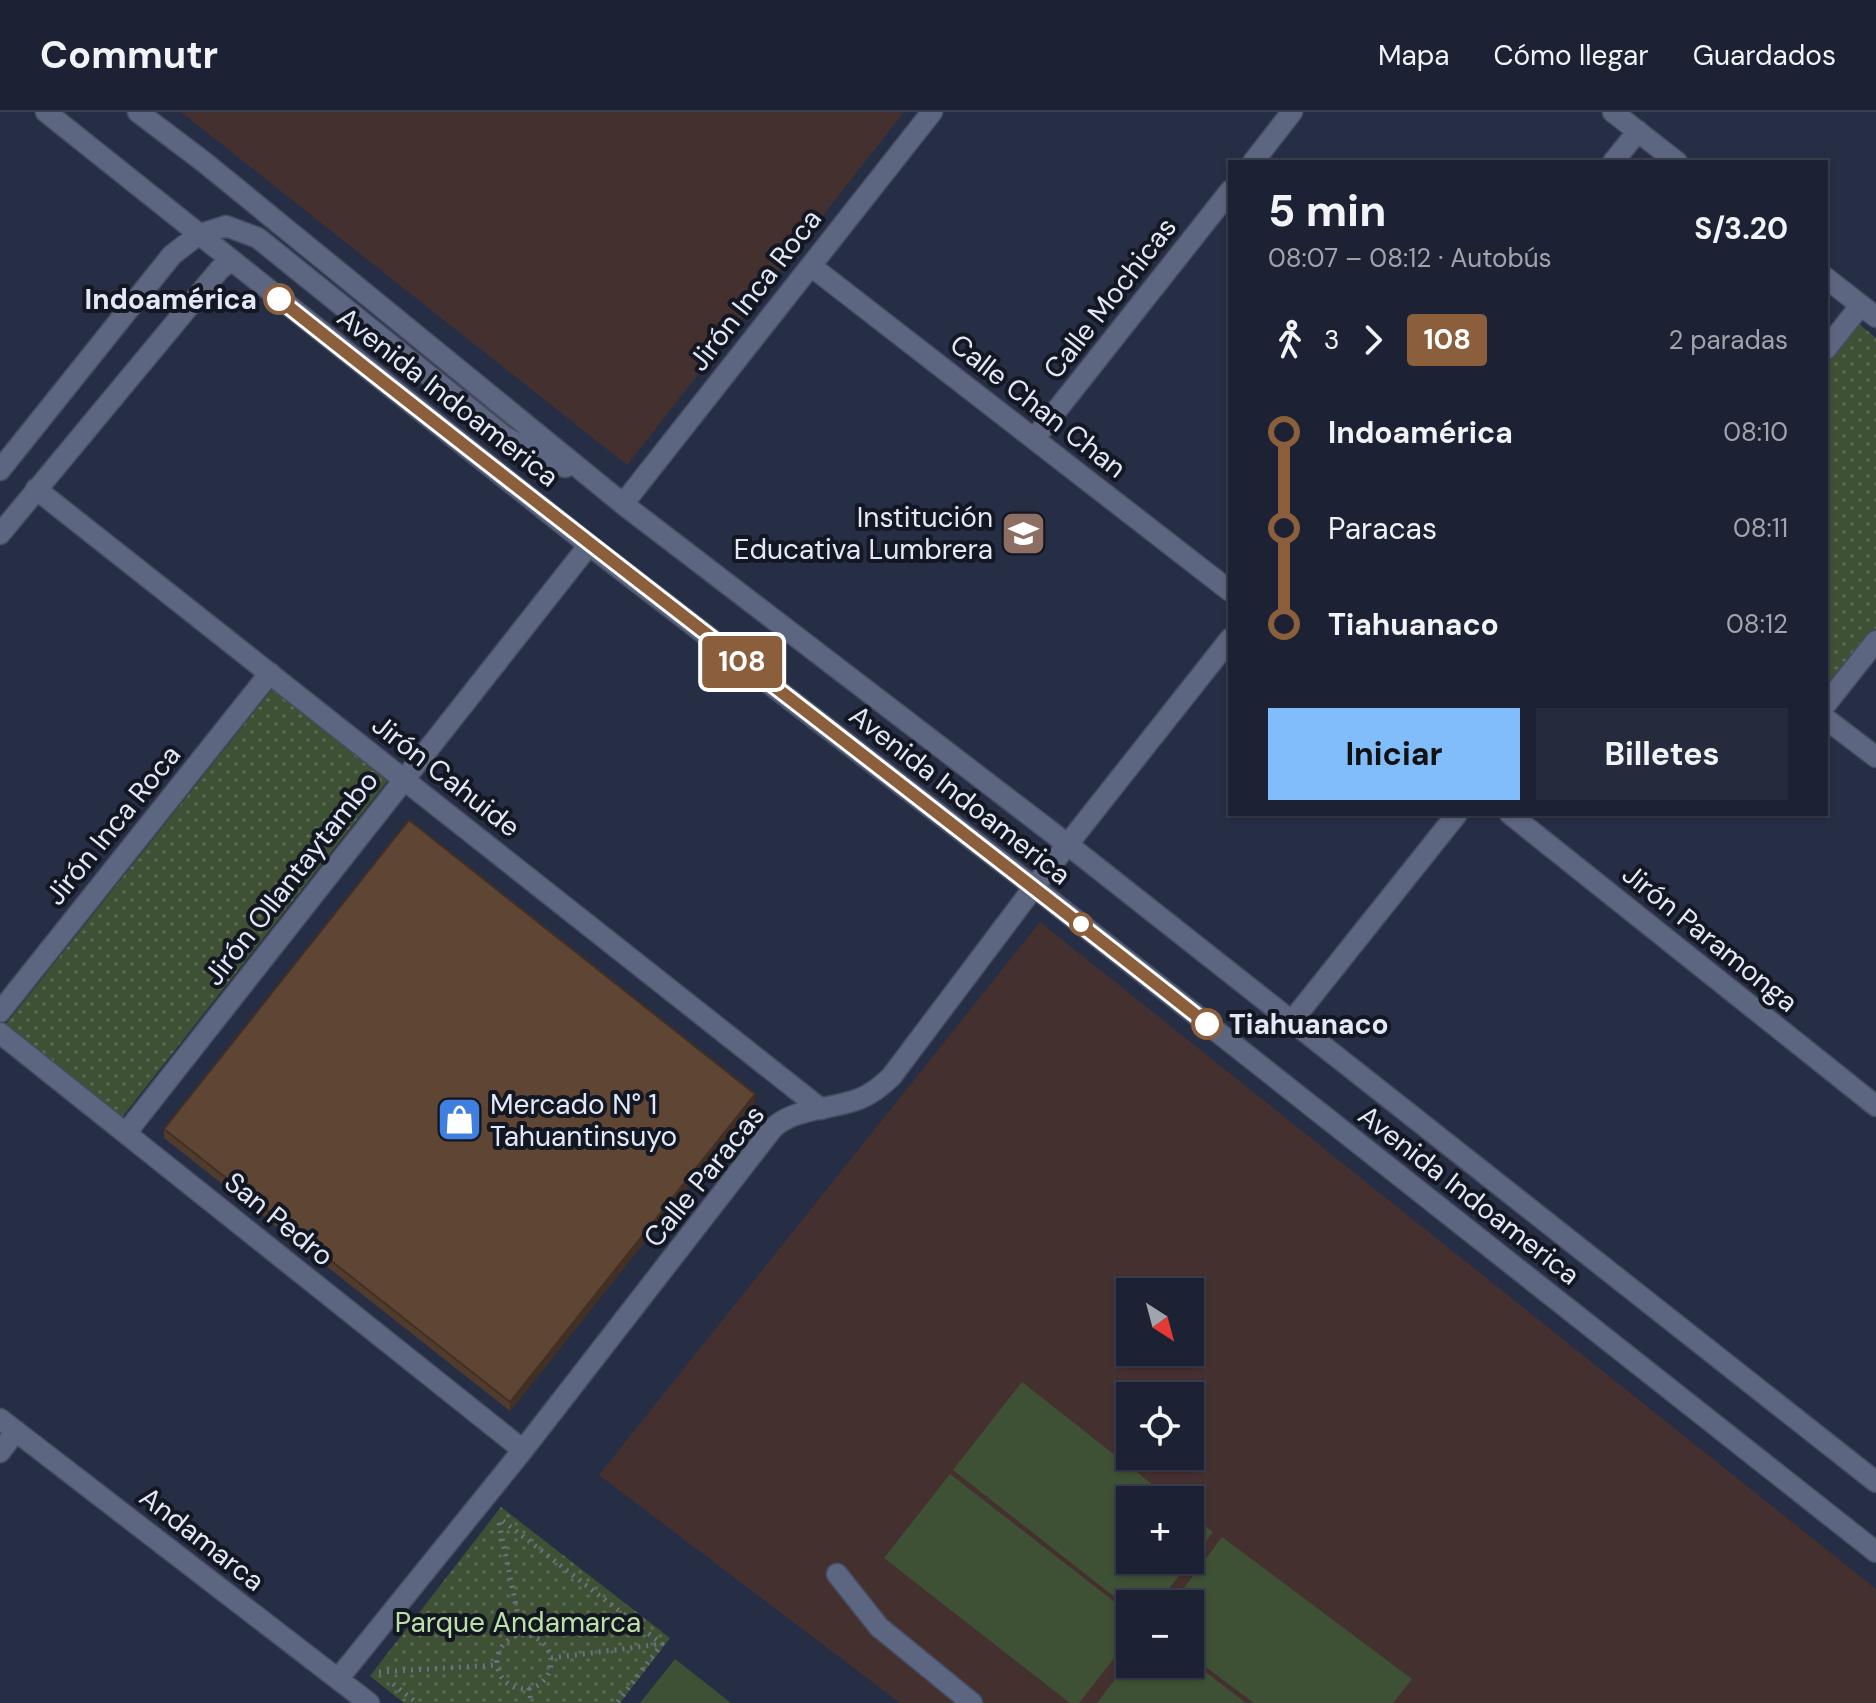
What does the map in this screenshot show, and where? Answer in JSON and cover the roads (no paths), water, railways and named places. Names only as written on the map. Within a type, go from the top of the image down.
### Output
[{"type":"street","name":"Avenida Indoamerica","points":[[46,112],[589,545],[1034,887],[1876,1552]]},
{"type":"street","name":"Avenida Indoamerica","points":[[138,112],[623,504],[1067,844],[1876,1482]]},
{"type":"street","name":"Jirón Inca Roca","points":[[623,504],[932,112]]},
{"type":"street","points":[[1255,160],[1292,112]]},
{"type":"street","points":[[1613,112],[1674,160]]},
{"type":"street","points":[[1615,160],[1638,131]]},
{"type":"street","name":"Calle Mochicas","points":[[1034,439],[1228,194]]},
{"type":"street","points":[[2,465],[172,255],[198,235],[226,226],[258,238],[505,437],[601,486]]},
{"type":"street","points":[[0,534],[220,269],[231,261]]},
{"type":"street","name":"Calle Chan Chan","points":[[811,266],[1228,589]]},
{"type":"street","points":[[1828,280],[1868,311],[1828,347]]},
{"type":"street","name":"Jirón Cahuide","points":[[36,489],[821,1109]]},
{"type":"street","name":"Jirón Ollantaytambo","points":[[126,1133],[589,545]]},
{"type":"street","points":[[1828,701],[1876,641]]},
{"type":"street","name":"Calle Paracas","points":[[338,1679],[523,1450],[773,1128],[791,1115],[860,1099],[891,1077],[1067,844],[1228,642]]},
{"type":"street","name":"Jirón Inca Roca","points":[[0,1012],[270,673]]},
{"type":"street","points":[[1828,721],[1876,757]]},
{"type":"street","points":[[1292,1021],[1455,816]]},
{"type":"street","name":"Jirón Paramonga","points":[[1513,816],[1876,1106]]},
{"type":"street","name":"San Pedro","points":[[0,1033],[523,1450]]},
{"type":"street","points":[[0,1452],[8,1425]]},
{"type":"street","name":"Andamarca","points":[[8,1425],[369,1703]]},
{"type":"street","points":[[837,1574],[879,1627],[972,1703]]},
{"type":"place","name":"Indoamérica","points":[[279,299]]},
{"type":"place","name":"Institución Educativa Lumbrera","points":[[1024,533]]},
{"type":"place","name":"Tiahuanaco","points":[[1207,1024]]},
{"type":"place","name":"Mercado N° 1 Tahuantinsuyo","points":[[459,1120]]},
{"type":"park label","name":"Parque Andamarca","points":[[518,1622]]}]
